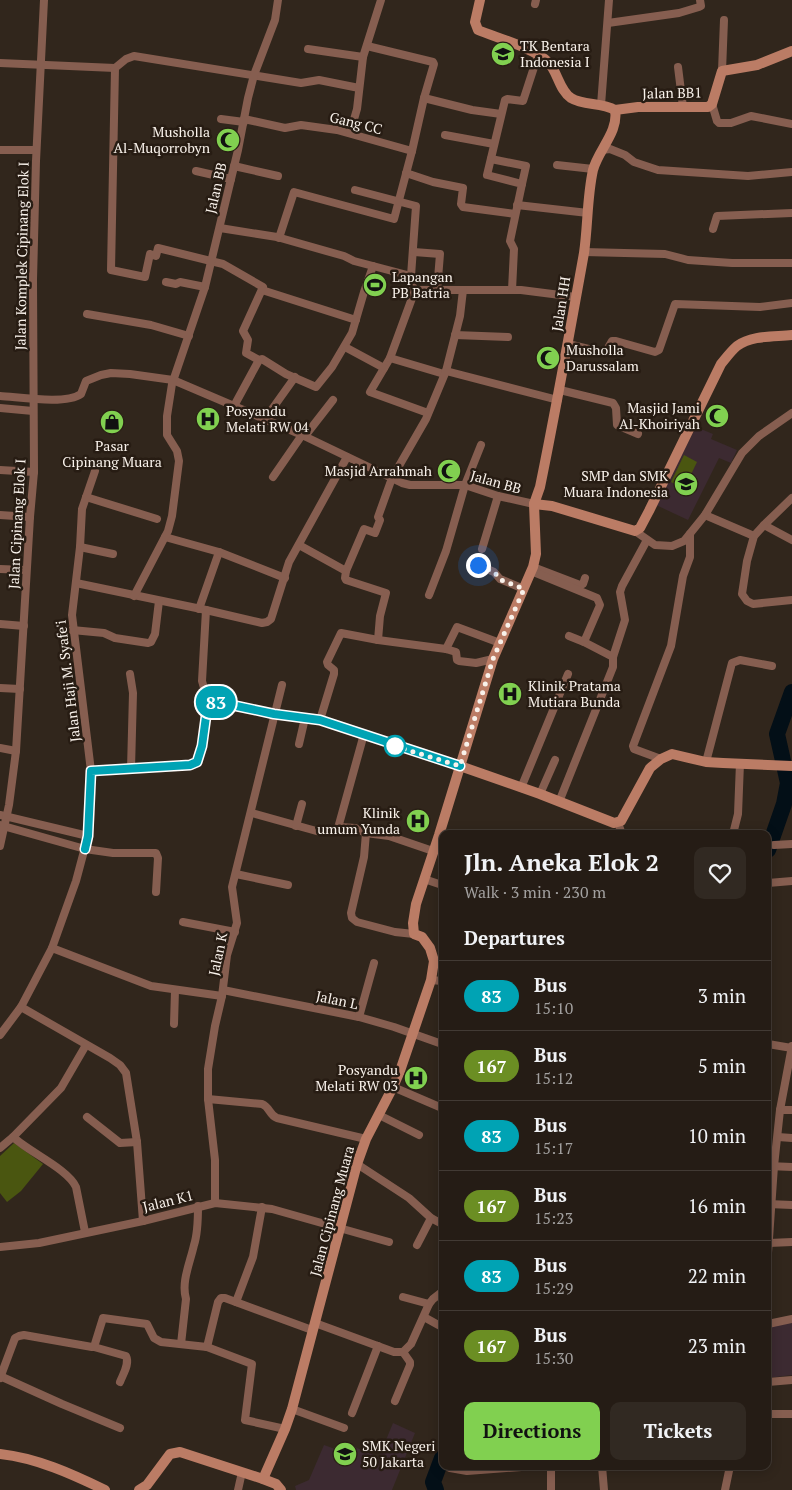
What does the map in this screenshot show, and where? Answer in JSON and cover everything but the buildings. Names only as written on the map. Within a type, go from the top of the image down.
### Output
[{"type":"street","points":[[36,150],[44,0]]},
{"type":"street","name":"Jalan BB","points":[[173,380],[205,287],[254,75],[275,20],[278,0]]},
{"type":"street","points":[[350,133],[357,110],[363,57],[380,0]]},
{"type":"street","points":[[480,0],[475,22],[475,27],[478,30],[538,55],[551,65],[567,95],[572,99],[615,110]]},
{"type":"street","points":[[601,105],[609,0]]},
{"type":"street","points":[[608,23],[679,13],[701,6],[700,0]]},
{"type":"street","points":[[724,20],[722,71],[757,65],[792,51]]},
{"type":"street","points":[[279,238],[294,192],[394,219],[424,98],[434,67],[433,62],[367,46]]},
{"type":"street","points":[[308,49],[363,57]]},
{"type":"street","points":[[522,184],[487,176],[506,99],[522,101],[538,55]]},
{"type":"street","points":[[0,63],[115,68],[126,59],[134,56],[301,83],[320,80],[359,88]]},
{"type":"street","points":[[678,67],[683,106]]},
{"type":"street","points":[[115,68],[111,270],[145,277],[150,254],[156,256],[158,248],[223,264],[239,272],[263,287],[243,333],[248,340],[246,353],[259,360],[262,359],[295,378],[317,386],[345,347],[356,320],[373,266]]},
{"type":"street","name":"Jalan BB1","points":[[615,110],[638,107],[708,107],[712,104],[722,71]]},
{"type":"street","points":[[424,98],[472,110],[501,114]]},
{"type":"street","points":[[712,104],[718,122],[731,122],[751,116],[792,124]]},
{"type":"street","name":"Jalan HH","points":[[534,504],[540,487],[560,390],[584,252],[594,169],[614,126],[615,110]]},
{"type":"street","name":"Gang CC","points":[[221,119],[244,120],[285,128],[301,126],[350,133],[412,151]]},
{"type":"street","points":[[445,136],[494,144]]},
{"type":"street","points":[[602,150],[610,149],[625,154],[634,162],[658,170],[748,176],[792,172]]},
{"type":"street","name":"Jalan Komplek Cipinang Elok I","points":[[0,150],[36,150],[33,399]]},
{"type":"street","points":[[491,159],[526,166],[510,242],[514,249],[512,290]]},
{"type":"street","points":[[557,165],[594,169]]},
{"type":"street","points":[[234,166],[278,176]]},
{"type":"street","points":[[196,171],[231,179]]},
{"type":"street","points":[[406,173],[433,182],[463,188],[461,204],[463,207],[515,214]]},
{"type":"street","points":[[355,190],[416,206],[411,276],[412,285],[415,290]]},
{"type":"street","points":[[517,205],[588,213]]},
{"type":"street","points":[[713,229],[716,216],[792,213]]},
{"type":"street","points":[[220,228],[279,238],[411,276]]},
{"type":"street","points":[[414,252],[440,254],[437,291]]},
{"type":"street","points":[[584,252],[665,254],[688,260],[732,264],[792,263]]},
{"type":"street","points":[[166,282],[177,284],[180,282],[205,287]]},
{"type":"street","points":[[262,290],[356,320]]},
{"type":"street","points":[[415,290],[512,290],[576,297]]},
{"type":"street","points":[[415,290],[390,358],[370,392],[428,413]]},
{"type":"street","points":[[378,640],[380,616],[386,593],[346,580],[346,571],[364,529],[375,533],[380,520],[378,517],[392,478],[428,413],[445,373],[460,316],[463,290]]},
{"type":"street","points":[[568,344],[605,353],[612,341],[616,341],[655,352],[659,350],[675,304],[760,307],[792,303]]},
{"type":"street","points":[[87,314],[158,327],[189,336]]},
{"type":"street","points":[[455,335],[508,337]]},
{"type":"street","points":[[635,531],[640,528],[649,511],[721,364],[736,347],[745,342],[792,335]]},
{"type":"street","points":[[345,347],[384,368]]},
{"type":"street","points":[[390,358],[558,400]]},
{"type":"street","points":[[234,406],[259,360]]},
{"type":"street","name":"Jalan BB","points":[[33,399],[67,399],[78,396],[86,381],[106,374],[130,374],[173,380],[304,436],[402,483],[410,485],[465,485],[498,496],[534,504]]},
{"type":"street","points":[[265,419],[295,378]]},
{"type":"street","points":[[134,596],[164,537],[172,516],[179,461],[177,451],[167,435],[167,416],[173,380]]},
{"type":"street","points":[[560,390],[613,403],[616,408],[617,425],[638,434]]},
{"type":"street","points":[[0,396],[33,399]]},
{"type":"street","name":"Jalan Cipinang Elok I","points":[[0,846],[3,816],[16,751],[26,570],[34,472],[33,399]]},
{"type":"street","points":[[273,476],[333,400]]},
{"type":"street","points":[[0,408],[33,411]]},
{"type":"street","points":[[443,830],[493,659],[532,569],[536,554],[534,504],[552,506],[635,531],[647,540],[662,546],[672,546],[684,541],[705,515],[742,453],[759,436],[792,413]]},
{"type":"street","points":[[429,595],[446,551],[465,485],[481,445]]},
{"type":"street","points":[[76,583],[262,623],[267,622],[271,618],[289,562],[347,457]]},
{"type":"street","points":[[0,470],[34,472]]},
{"type":"street","name":"Jalan Haji M. Syafe'i","points":[[0,1035],[21,1007],[52,948],[76,881],[88,836],[91,771],[72,630],[72,604],[80,547],[82,509],[96,471]]},
{"type":"street","points":[[482,549],[498,496]]},
{"type":"street","points":[[86,497],[157,520]]},
{"type":"street","points":[[792,498],[754,536],[742,589],[744,598],[752,604],[792,600]]},
{"type":"street","points":[[0,515],[30,517]]},
{"type":"street","points":[[705,515],[754,536]]},
{"type":"street","points":[[764,525],[792,540]]},
{"type":"street","points":[[660,759],[634,749],[633,746],[671,646],[683,576],[690,557],[690,534]]},
{"type":"street","points":[[164,537],[219,552],[285,578]]},
{"type":"street","points":[[559,802],[613,667],[613,657],[626,620],[621,597],[622,586],[647,540]]},
{"type":"street","points":[[298,545],[346,571]]},
{"type":"street","points":[[80,547],[113,554]]},
{"type":"street","points":[[91,771],[190,765],[197,762],[202,746],[208,702],[202,681],[202,609],[219,552]]},
{"type":"street","points":[[478,565],[494,572],[501,580],[524,589]]},
{"type":"street","points":[[0,569],[26,570]]},
{"type":"street","points":[[532,569],[580,584],[583,584],[585,578]]},
{"type":"street","points":[[532,569],[597,598],[600,605],[584,642]]},
{"type":"street","points":[[72,630],[106,633],[115,638],[148,643],[155,634],[159,601]]},
{"type":"street","points":[[0,624],[24,626]]},
{"type":"street","points":[[446,649],[458,627],[500,643]]},
{"type":"street","points":[[320,720],[334,674],[334,670],[327,662],[340,634],[344,633],[378,640],[446,649],[456,652],[457,660],[459,661],[476,663],[493,659]]},
{"type":"street","points":[[569,636],[613,657]]},
{"type":"street","points":[[706,762],[732,664],[740,660],[772,666]]},
{"type":"street","points":[[130,674],[133,693],[131,769]]},
{"type":"street","points":[[521,788],[568,674]]},
{"type":"street","name":"Jalan K","points":[[216,1203],[215,1160],[208,1099],[208,1069],[223,993],[227,955],[235,932],[237,917],[232,891],[282,685]]},
{"type":"street","points":[[0,688],[20,689]]},
{"type":"street","points":[[208,702],[320,720],[391,745],[460,766],[618,823]]},
{"type":"street","points":[[299,744],[305,718]]},
{"type":"street","points":[[338,828],[364,734]]},
{"type":"street","points":[[0,748],[16,751]]},
{"type":"street","points":[[618,823],[621,821],[650,768],[660,759],[672,754],[706,762],[792,766]]},
{"type":"street","points":[[540,794],[555,760]]},
{"type":"street","points":[[734,830],[738,814],[740,763]]},
{"type":"street","points":[[296,826],[302,804]]},
{"type":"street","points":[[252,813],[320,832],[327,832],[340,826],[355,828],[366,833],[388,836],[433,851]]},
{"type":"street","points":[[3,816],[88,836]]},
{"type":"street","points":[[618,823],[621,830]]},
{"type":"street","points":[[2,826],[85,849],[114,853],[156,854],[158,858],[156,892]]},
{"type":"street","points":[[366,833],[364,857],[351,913],[352,918],[357,922],[395,932],[414,934],[413,922],[416,904],[433,851],[439,840]]},
{"type":"street","points":[[774,845],[792,844]]},
{"type":"street","points":[[236,874],[288,885]]},
{"type":"street","points":[[424,879],[439,884]]},
{"type":"street","points":[[771,883],[792,881]]},
{"type":"street","points":[[183,922],[235,932]]},
{"type":"street","name":"Jalan Cipinang Muara","points":[[263,1479],[292,1409],[357,1164],[366,1139],[393,1087],[431,980],[434,961],[430,948],[422,937],[414,934]]},
{"type":"street","name":"Jalan L","points":[[52,948],[141,983],[175,990],[223,993],[359,1018],[394,1027],[439,1043]]},
{"type":"street","points":[[359,1018],[374,963]]},
{"type":"street","points":[[431,980],[439,981]]},
{"type":"street","points":[[174,1024],[175,990]]},
{"type":"street","points":[[21,1007],[120,1065],[126,1073],[137,1142],[144,1221]]},
{"type":"street","points":[[771,1044],[792,1047],[780,1110],[778,1137],[771,1166],[792,1167]]},
{"type":"street","points":[[0,1148],[62,1088],[86,1046]]},
{"type":"street","points":[[393,1087],[439,1107]]},
{"type":"street","points":[[208,1099],[262,1104],[266,1106],[270,1114],[277,1118],[366,1139]]},
{"type":"street","points":[[780,1110],[792,1110]]},
{"type":"street","points":[[379,1115],[419,1135]]},
{"type":"street","points":[[87,1117],[120,1143],[137,1142]]},
{"type":"street","points":[[13,1137],[63,1172],[74,1182],[85,1232]]},
{"type":"street","points":[[778,1137],[792,1138]]},
{"type":"street","points":[[357,1164],[409,1198],[431,1218],[439,1222]]},
{"type":"street","name":"Jalan K1","points":[[0,1247],[39,1243],[144,1221],[216,1203],[262,1207],[389,1242]]},
{"type":"street","points":[[771,1204],[792,1205]]},
{"type":"street","points":[[180,1344],[186,1300],[184,1294],[186,1272],[195,1244],[198,1206]]},
{"type":"street","points":[[236,1302],[252,1257],[262,1207]]},
{"type":"street","points":[[417,1245],[431,1218]]},
{"type":"street","points":[[771,1243],[792,1242]]},
{"type":"street","points":[[207,1347],[218,1302],[221,1298],[225,1298],[394,1352],[403,1352],[411,1344],[429,1304],[439,1294]]},
{"type":"street","points":[[403,1297],[429,1304]]},
{"type":"street","points":[[90,1346],[105,1317],[148,1324],[156,1340],[161,1342],[207,1347],[252,1364],[245,1420],[285,1429]]},
{"type":"street","points":[[424,1318],[439,1326]]},
{"type":"street","points":[[771,1323],[792,1319]]},
{"type":"street","points":[[120,1382],[127,1365],[128,1360],[126,1356],[90,1346],[24,1335],[15,1338],[0,1377],[120,1428]]},
{"type":"street","points":[[352,1414],[378,1346]]},
{"type":"street","points":[[395,1401],[410,1366],[410,1362],[403,1352]]},
{"type":"street","points":[[771,1382],[792,1380]]},
{"type":"street","points":[[292,1409],[344,1428]]},
{"type":"street","points":[[771,1414],[792,1414]]},
{"type":"street","points":[[139,1490],[147,1485],[170,1454],[180,1452],[263,1479],[276,1484],[281,1490]]},
{"type":"street","points":[[0,1454],[47,1465],[72,1474],[105,1490]]},
{"type":"street","points":[[461,1470],[481,1470]]},
{"type":"street","points":[[551,1490],[552,1470]]},
{"type":"street","points":[[602,1470],[604,1490]]},
{"type":"street","points":[[725,1490],[729,1470]]},
{"type":"street","points":[[238,1490],[242,1472]]},
{"type":"shaded area","name":"SMP dan SMK Muara Indonesia","points":[[696,427],[713,434],[711,439],[737,450],[731,463],[719,458],[688,520],[656,505]]},
{"type":"shaded area","points":[[792,1321],[792,1375],[771,1378],[771,1324]]},
{"type":"shaded area","name":"SMK Negeri 50 Jakarta","points":[[393,1423],[415,1433],[392,1490],[296,1490],[295,1486],[309,1480],[324,1445],[338,1450],[342,1442],[379,1457]]},
{"type":"green space","name":"Lapangan PB Batria","points":[[371,275],[383,278],[378,295],[366,292]]},
{"type":"green space","points":[[684,455],[697,462],[684,489],[671,482]]},
{"type":"green space","points":[[14,1143],[43,1164],[21,1191],[7,1202],[0,1193],[0,1156]]},
{"type":"waterway","points":[[771,841],[784,804],[788,783],[777,734],[792,692]]},
{"type":"waterway","points":[[436,1490],[433,1482],[439,1466]]},
{"type":"bus line","name":"83","points":[[85,849],[88,836],[91,771],[190,765],[197,762],[202,746],[208,702],[320,720],[391,745],[460,766]]},
{"type":"place","name":"TK Bentara Indonesia I","points":[[503,54]]},
{"type":"place","name":"Musholla Al-Muqorrobyn","points":[[228,140]]},
{"type":"place","name":"Lapangan PB Batria","points":[[375,285]]},
{"type":"place","name":"Musholla Darussalam","points":[[548,358]]},
{"type":"place","name":"Masjid Jami Al-Khoiriyah","points":[[717,416]]},
{"type":"place","name":"Posyandu Melati RW 04","points":[[208,419]]},
{"type":"place","name":"Pasar Cipinang Muara","points":[[112,422]]},
{"type":"place","name":"Masjid Arrahmah","points":[[449,471]]},
{"type":"place","name":"SMP dan SMK Muara Indonesia","points":[[686,484]]},
{"type":"place","name":"Klinik Pratama Mutiara Bunda","points":[[510,694]]},
{"type":"place","name":"Klinik umum Yunda","points":[[418,821]]},
{"type":"place","name":"Posyandu Melati RW 03","points":[[416,1078]]},
{"type":"place","name":"SMK Negeri 50 Jakarta","points":[[345,1454]]},
{"type":"route","points":[[395,746],[391,745],[460,766],[493,659],[524,589],[501,580],[494,572],[478,565]]}]
